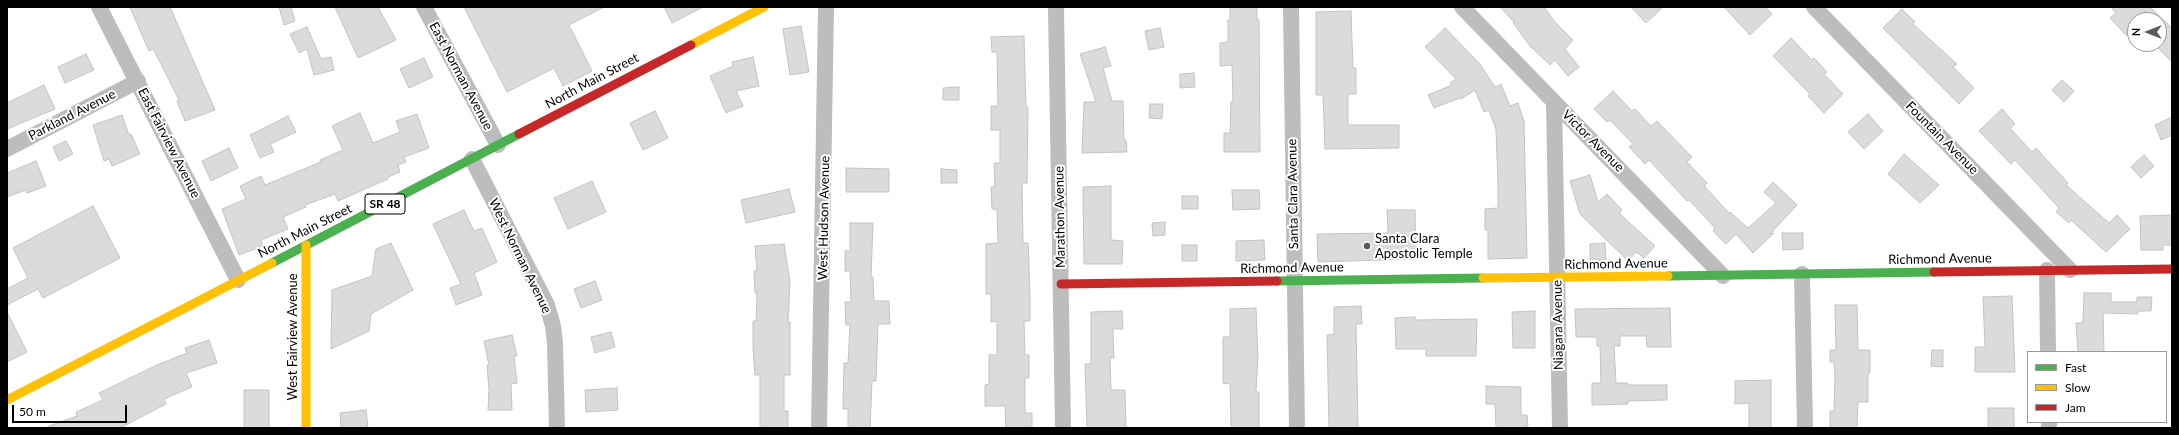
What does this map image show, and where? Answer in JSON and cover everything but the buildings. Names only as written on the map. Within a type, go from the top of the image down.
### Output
[{"type":"street","name":"East Fairview Avenue","points":[[99,7],[238,280]]},
{"type":"street","name":"East Norman Avenue","points":[[424,7],[498,145]]},
{"type":"street","name":"West Hudson Avenue","points":[[819,428],[826,7]]},
{"type":"street","name":"Marathon Avenue","points":[[1056,7],[1063,428]]},
{"type":"street","name":"Santa Clara Avenue","points":[[1291,7],[1297,428]]},
{"type":"street","name":"Victor Avenue","points":[[1462,7],[1723,276]]},
{"type":"street","name":"Fountain Avenue","points":[[1814,7],[2070,270]]},
{"type":"street","name":"North Main Street","points":[[7,400],[472,159],[755,9]]},
{"type":"street","name":"Parkland Avenue","points":[[7,149],[138,81]]},
{"type":"street","name":"Niagara Avenue","points":[[1554,102],[1560,428]]},
{"type":"street","name":"West Norman Avenue","points":[[472,159],[547,305],[553,326],[555,343],[557,428]]},
{"type":"street","name":"West Fairview Avenue","points":[[306,245],[306,428]]},
{"type":"street","name":"Richmond Avenue","points":[[1061,284],[2172,269]]},
{"type":"street","points":[[2047,270],[2048,351]]},
{"type":"street","points":[[1802,274],[1805,428]]},
{"type":"traffic: fast","points":[[272,263],[519,134]]},
{"type":"traffic: fast","points":[[1668,276],[1934,272]]},
{"type":"traffic: fast","points":[[1277,281],[1483,278]]},
{"type":"traffic: slow","points":[[691,45],[764,7]]},
{"type":"traffic: slow","points":[[306,245],[306,428]]},
{"type":"traffic: slow","points":[[7,400],[272,263]]},
{"type":"traffic: slow","points":[[1483,278],[1668,276]]},
{"type":"traffic: jam","points":[[519,134],[691,45]]},
{"type":"traffic: jam","points":[[1934,272],[2172,269]]},
{"type":"traffic: jam","points":[[1061,284],[1277,281]]},
{"type":"place","name":"Santa Clara Apostolic Temple","points":[[1367,246]]}]
